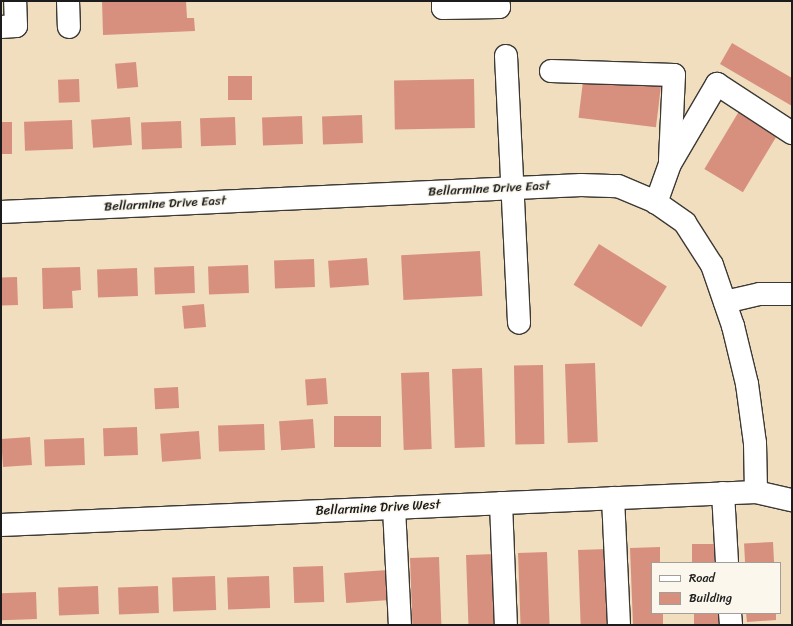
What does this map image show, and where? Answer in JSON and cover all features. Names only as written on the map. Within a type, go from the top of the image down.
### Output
[{"type":"street","points":[[1,27],[16,26],[15,1]]},
{"type":"street","points":[[68,1],[69,27]]},
{"type":"street","points":[[443,1],[443,8],[499,7],[498,1]]},
{"type":"street","points":[[506,56],[511,188],[519,323]]},
{"type":"street","points":[[551,71],[674,75],[670,164]]},
{"type":"street","points":[[656,203],[670,164],[717,84],[792,133]]},
{"type":"street","name":"Bellarmine Drive East","points":[[1,212],[581,185],[618,186],[656,203],[685,223],[712,264],[725,302],[747,384],[755,443],[756,492]]},
{"type":"street","points":[[725,302],[760,294],[792,294]]},
{"type":"street","name":"Bellarmine Drive West","points":[[1,525],[723,493],[756,492],[792,500]]},
{"type":"street","points":[[723,493],[727,562]]},
{"type":"street","points":[[613,498],[619,625]]},
{"type":"street","points":[[501,503],[506,625]]},
{"type":"street","points":[[394,508],[400,625]]},
{"type":"street","points":[[730,614],[731,625]]},
{"type":"building","points":[[102,1],[186,1],[187,18],[194,18],[195,31],[103,35]]},
{"type":"building","points":[[732,43],[792,78],[792,106],[720,64]]},
{"type":"building","points":[[136,62],[138,87],[117,89],[115,64]]},
{"type":"building","points":[[584,73],[661,83],[656,127],[579,118]]},
{"type":"building","points":[[228,76],[252,76],[252,100],[228,100]]},
{"type":"building","points":[[79,79],[80,102],[59,103],[58,80]]},
{"type":"building","points":[[474,79],[475,128],[395,129],[394,80]]},
{"type":"building","points":[[744,103],[783,126],[743,192],[704,169]]},
{"type":"building","points":[[362,115],[363,143],[323,144],[322,116]]},
{"type":"building","points":[[302,116],[303,144],[263,145],[262,117]]},
{"type":"building","points":[[130,117],[132,145],[93,148],[91,120]]},
{"type":"building","points":[[235,117],[236,145],[201,146],[200,118]]},
{"type":"building","points":[[72,120],[73,149],[25,151],[24,122]]},
{"type":"building","points":[[181,121],[182,148],[142,149],[141,122]]},
{"type":"building","points":[[1,122],[12,122],[12,154],[1,154]]},
{"type":"building","points":[[599,244],[667,286],[641,327],[574,285]]},
{"type":"building","points":[[480,251],[482,296],[403,300],[401,255]]},
{"type":"building","points":[[367,258],[369,285],[330,288],[328,261]]},
{"type":"building","points":[[314,259],[315,287],[275,288],[274,260]]},
{"type":"building","points":[[248,265],[249,293],[209,294],[208,266]]},
{"type":"building","points":[[194,266],[195,293],[155,294],[154,267]]},
{"type":"building","points":[[80,267],[81,290],[72,291],[73,308],[43,309],[42,268]]},
{"type":"building","points":[[137,268],[138,296],[98,297],[97,269]]},
{"type":"building","points":[[17,277],[18,305],[2,306],[1,278]]},
{"type":"building","points":[[204,304],[206,327],[184,329],[182,306]]},
{"type":"building","points":[[595,363],[598,442],[568,443],[565,364]]},
{"type":"building","points":[[543,365],[544,444],[515,444],[514,366]]},
{"type":"building","points":[[482,368],[485,447],[455,448],[452,369]]},
{"type":"building","points":[[429,372],[432,449],[404,450],[401,373]]},
{"type":"building","points":[[326,378],[328,404],[307,405],[305,379]]},
{"type":"building","points":[[178,387],[179,408],[155,409],[154,388]]},
{"type":"building","points":[[334,416],[381,416],[381,447],[334,447]]},
{"type":"building","points":[[313,419],[315,448],[281,450],[279,421]]},
{"type":"building","points":[[264,424],[265,450],[219,452],[218,426]]},
{"type":"building","points":[[137,427],[138,455],[104,456],[103,428]]},
{"type":"building","points":[[199,431],[201,459],[162,462],[160,434]]},
{"type":"building","points":[[30,437],[32,465],[3,467],[1,439]]},
{"type":"building","points":[[84,438],[85,465],[45,466],[44,439]]},
{"type":"building","points":[[773,542],[774,562],[745,562],[744,544]]},
{"type":"building","points":[[692,544],[721,544],[721,562],[692,562]]},
{"type":"building","points":[[660,547],[660,562],[651,562],[651,614],[663,614],[663,625],[633,625],[630,548]]},
{"type":"building","points":[[607,549],[610,625],[581,625],[578,550]]},
{"type":"building","points":[[547,552],[550,625],[521,625],[518,553]]},
{"type":"building","points":[[495,554],[497,625],[468,625],[466,555]]},
{"type":"building","points":[[439,557],[441,625],[412,625],[410,558]]},
{"type":"building","points":[[323,566],[324,602],[294,603],[293,567]]},
{"type":"building","points":[[388,570],[390,600],[346,603],[344,573]]},
{"type":"building","points":[[215,576],[216,610],[173,611],[172,578]]},
{"type":"building","points":[[269,576],[270,608],[228,609],[227,577]]},
{"type":"building","points":[[98,586],[99,614],[59,615],[58,587]]},
{"type":"building","points":[[158,586],[159,613],[119,614],[118,587]]},
{"type":"building","points":[[36,592],[37,619],[2,620],[1,593]]},
{"type":"building","points":[[694,614],[723,614],[723,624],[694,624]]},
{"type":"building","points":[[746,614],[776,614],[776,620],[747,622]]}]
